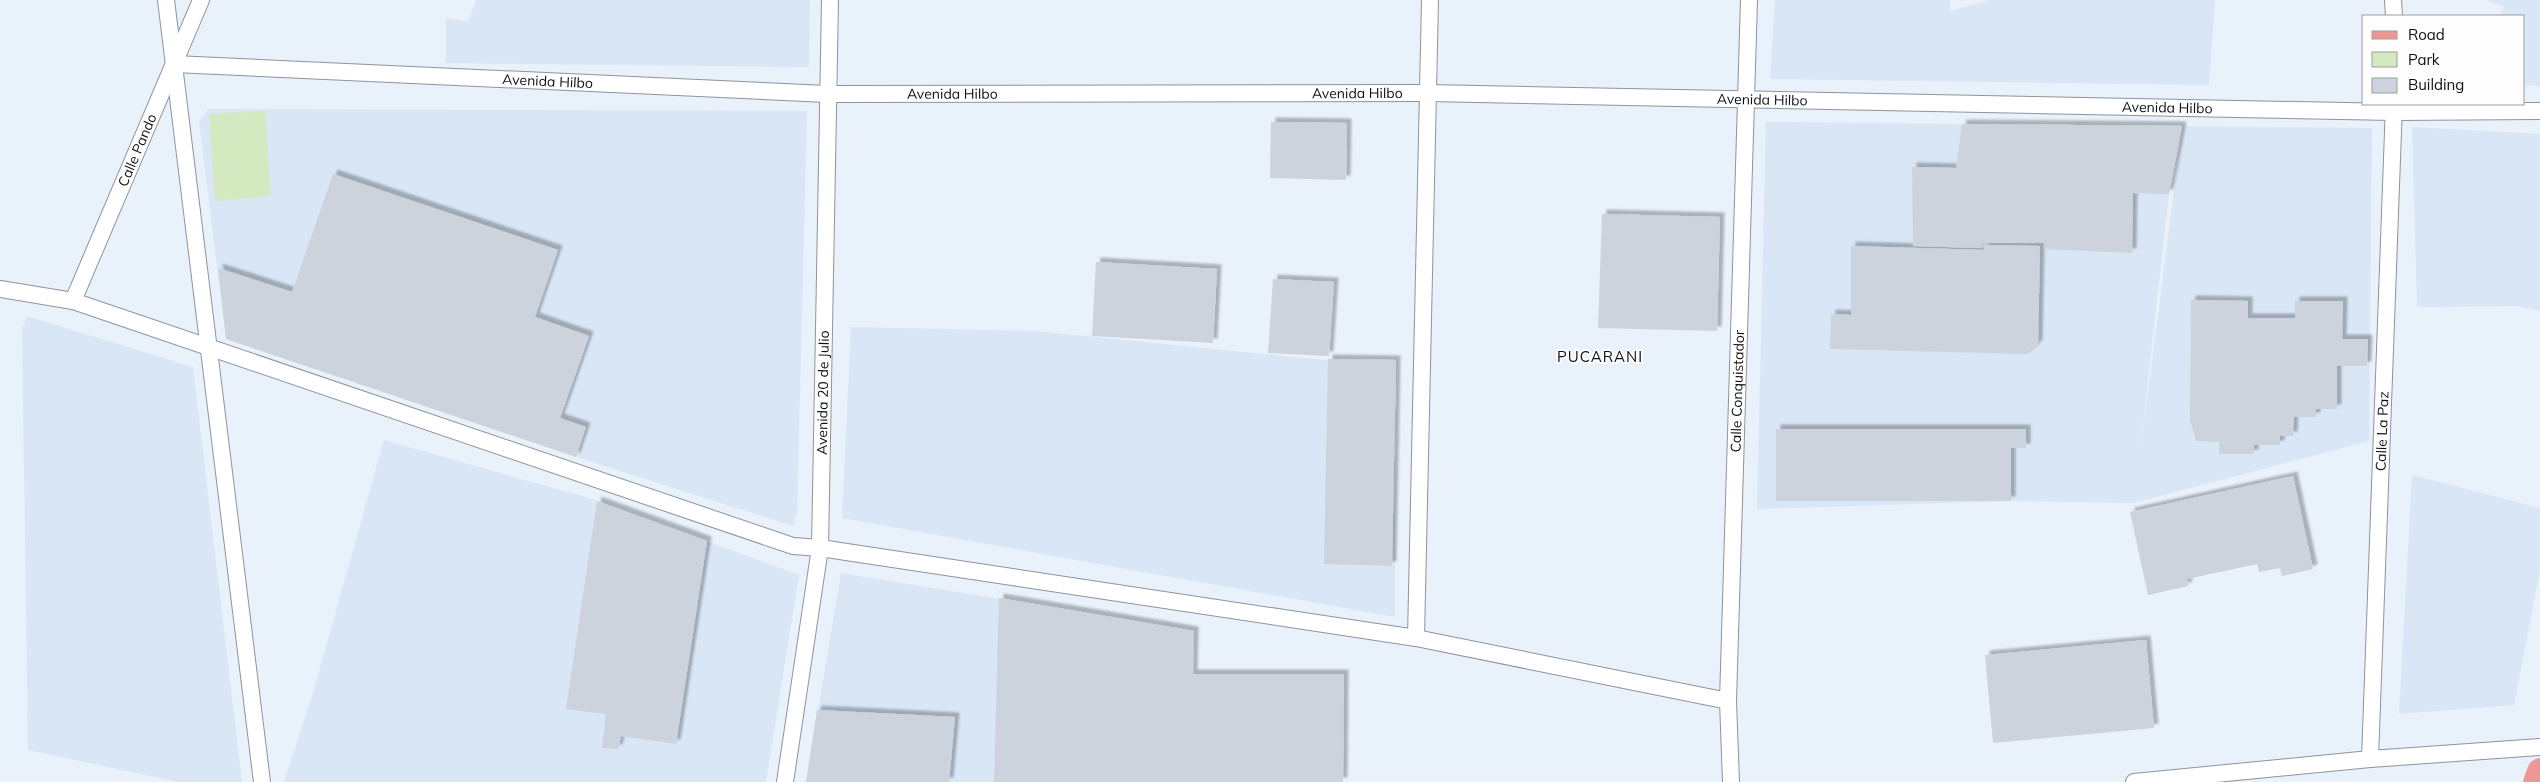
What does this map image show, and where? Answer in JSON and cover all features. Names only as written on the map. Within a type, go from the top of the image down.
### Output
[{"type":"main road","points":[[2536,782],[2540,771]]},
{"type":"street","points":[[166,0],[262,782]]},
{"type":"street","name":"Calle Pando","points":[[73,301],[202,0]]},
{"type":"street","name":"Avenida 20 de Julio","points":[[784,782],[820,548],[830,0]]},
{"type":"street","points":[[1416,638],[1430,0]]},
{"type":"street","name":"Calle Conquistador","points":[[1731,782],[1728,700],[1749,0]]},
{"type":"street","points":[[2393,0],[2394,15]]},
{"type":"street","name":"Avenida Hilbo","points":[[174,64],[828,94],[1428,93],[2540,111]]},
{"type":"street","name":"Calle La Paz","points":[[2370,759],[2394,108]]},
{"type":"street","points":[[0,289],[73,301],[209,350],[793,546],[820,548],[1416,638],[1728,700]]},
{"type":"street","points":[[2134,782],[2370,759],[2540,747]]},
{"type":"shaded area","points":[[476,0],[810,0],[809,67],[446,63],[446,18],[468,22]]},
{"type":"shaded area","points":[[1775,0],[1950,0],[1950,11],[1990,0],[2215,0],[2209,85],[1770,79]]},
{"type":"shaded area","points":[[2486,0],[2540,0],[2540,86],[2525,85],[2525,15],[2500,15],[2504,7]]},
{"type":"shaded area","points":[[208,109],[807,111],[797,514],[793,526],[576,457],[226,339],[199,121]]},
{"type":"shaded area","points":[[1766,122],[2372,128],[2369,441],[2134,503],[2011,501],[1757,509]],"holes":[[[2181,138],[2140,452],[2169,194]]]},
{"type":"shaded area","points":[[2412,127],[2540,134],[2540,311],[2517,306],[2417,307]]},
{"type":"shaded area","points":[[27,316],[193,367],[242,782],[179,782],[28,750],[22,329]]},
{"type":"shaded area","points":[[851,327],[1035,331],[1395,367],[1395,617],[842,518]]},
{"type":"shaded area","points":[[384,440],[592,499],[799,575],[766,782],[284,782],[313,693]]},
{"type":"shaded area","points":[[2412,475],[2540,508],[2540,570],[2514,705],[2399,714]]},
{"type":"shaded area","points":[[841,573],[1194,631],[1192,782],[806,782]]},
{"type":"green space","points":[[265,111],[271,196],[215,201],[209,114]]},
{"type":"building","points":[[1271,122],[1347,123],[1346,180],[1270,178]]},
{"type":"building","points":[[1962,124],[2182,126],[2169,194],[2133,193],[2132,253],[2044,249],[2044,243],[1982,243],[1982,248],[1913,246],[1912,167],[1956,168]]},
{"type":"building","points":[[333,174],[558,250],[535,317],[589,336],[560,418],[586,427],[576,457],[226,339],[218,268],[292,292]]},
{"type":"building","points":[[1602,214],[1720,217],[1717,331],[1598,328]]},
{"type":"building","points":[[1983,245],[2040,246],[2038,344],[2028,354],[1830,349],[1831,314],[1851,315],[1851,246],[1984,250]]},
{"type":"building","points":[[1096,262],[1217,269],[1213,343],[1092,336]]},
{"type":"building","points":[[1273,279],[1334,282],[1329,356],[1268,353]]},
{"type":"building","points":[[2191,300],[2248,301],[2248,318],[2295,318],[2295,301],[2343,301],[2342,339],[2368,339],[2367,366],[2337,366],[2337,409],[2316,409],[2316,417],[2294,417],[2293,436],[2280,436],[2280,445],[2254,445],[2254,454],[2219,454],[2219,442],[2196,441],[2190,420]]},
{"type":"building","points":[[1328,359],[1396,360],[1392,566],[1324,564]]},
{"type":"building","points":[[1776,429],[2026,429],[2026,448],[2011,448],[2011,501],[1776,501]]},
{"type":"building","points":[[2293,476],[2313,569],[2282,576],[2280,568],[2259,572],[2257,564],[2187,579],[2188,586],[2148,595],[2130,512]]},
{"type":"building","points":[[597,501],[707,541],[676,744],[621,736],[618,749],[602,748],[606,714],[566,709]]},
{"type":"building","points":[[999,598],[1194,631],[1193,674],[1344,674],[1343,782],[994,782]]},
{"type":"building","points":[[2146,640],[2154,728],[1993,743],[1985,655]]},
{"type":"building","points":[[817,710],[955,717],[949,782],[806,782]]},
{"type":"district","name":"PUCARANI","points":[[1600,357]]}]
